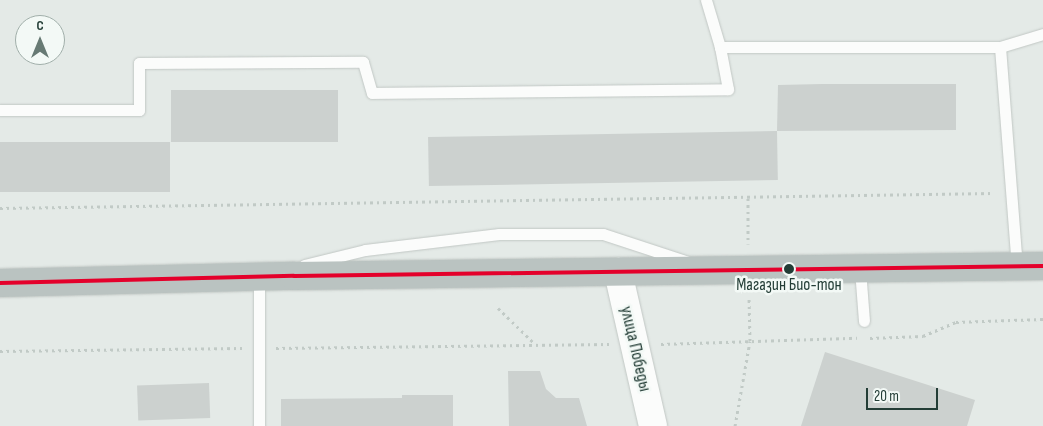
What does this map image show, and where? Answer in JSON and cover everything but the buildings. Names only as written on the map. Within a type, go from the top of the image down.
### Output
[{"type":"highway","points":[[0,283],[258,277],[1030,267]]},
{"type":"street","name":"улица Победы","points":[[618,272],[653,426]]},
{"type":"lane","points":[[0,110],[139,110],[139,63],[363,62],[372,93],[728,89],[720,47],[706,0]]},
{"type":"lane","points":[[720,47],[1000,47],[1043,34]]},
{"type":"lane","points":[[1000,47],[1011,192],[1030,267]]},
{"type":"lane","points":[[259,426],[258,277],[365,250],[499,234],[603,234],[716,271]]},
{"type":"lane","points":[[860,269],[864,321]]},
{"type":"path","points":[[0,208],[748,198],[1011,192]]},
{"type":"path","points":[[735,426],[750,341],[748,198]]},
{"type":"path","points":[[498,308],[536,344]]},
{"type":"path","points":[[0,352],[633,344],[923,336],[956,322],[1043,319]]},
{"type":"transit line","points":[[0,283],[294,276],[1043,266]]},
{"type":"place","name":"Магазин Био-тон","points":[[789,269]]}]
